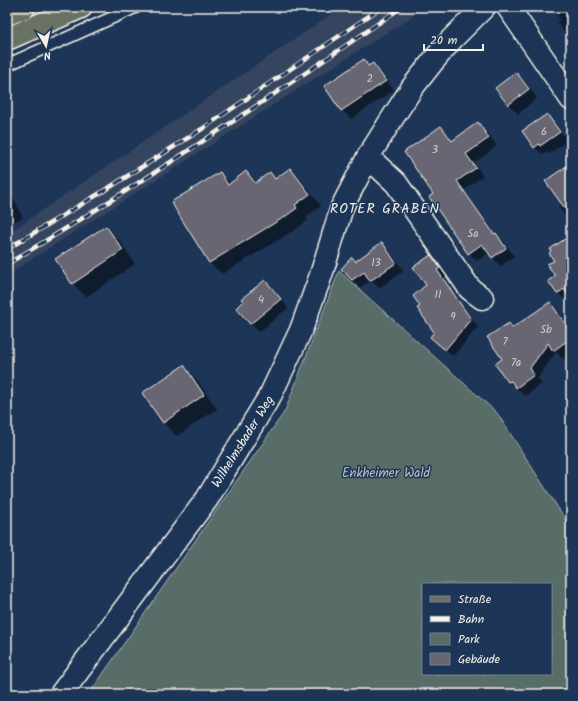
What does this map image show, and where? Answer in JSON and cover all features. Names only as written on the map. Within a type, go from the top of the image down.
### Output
[{"type":"main road","points":[[7,14],[24,7]]},
{"type":"main road","points":[[7,39],[81,7]]},
{"type":"street","name":"Wilhelmsbader Weg","points":[[61,694],[206,499],[271,394],[301,330],[321,275],[342,207],[368,157],[412,88],[452,39],[484,7]]},
{"type":"street","points":[[508,7],[571,99]]},
{"type":"street","points":[[368,157],[396,183],[470,289],[482,298]]},
{"type":"lane","points":[[7,64],[136,7]]},
{"type":"shaded area","points":[[342,7],[425,7],[7,275],[7,234]]},
{"type":"green space","name":"Enkheimer Wald","points":[[339,271],[497,413],[571,528],[571,694],[89,694],[285,411]]},
{"type":"building","points":[[364,59],[368,66],[373,63],[386,81],[341,111],[324,86]]},
{"type":"building","points":[[516,72],[529,89],[508,105],[495,88]]},
{"type":"building","points":[[547,114],[560,132],[540,146],[539,144],[534,148],[522,131]]},
{"type":"building","points":[[478,122],[489,138],[466,154],[476,168],[457,181],[494,234],[496,233],[506,248],[492,258],[482,244],[468,254],[429,197],[433,194],[404,152],[441,126],[452,141]]},
{"type":"building","points":[[571,163],[571,217],[545,181]]},
{"type":"building","points":[[290,168],[310,194],[295,205],[297,208],[286,216],[209,263],[171,202],[220,172],[228,185],[246,171],[255,183],[270,172],[275,179]]},
{"type":"building","points":[[106,226],[123,250],[72,284],[55,259]]},
{"type":"building","points":[[571,235],[571,300],[564,289],[557,294],[548,281],[555,276],[547,264],[554,261],[549,253],[551,251],[550,249]]},
{"type":"building","points":[[382,242],[396,263],[370,281],[364,272],[352,280],[341,269],[352,257],[356,262]]},
{"type":"building","points":[[431,255],[440,268],[437,270],[471,319],[445,350],[430,337],[434,332],[417,308],[420,306],[413,296],[426,285],[413,267]]},
{"type":"building","points":[[265,280],[281,299],[250,324],[236,308],[243,301],[241,299]]},
{"type":"building","points":[[550,302],[571,332],[571,338],[553,351],[548,343],[530,368],[534,375],[516,388],[511,381],[508,382],[495,364],[502,359],[487,337],[509,323],[512,328]]},
{"type":"building","points":[[184,365],[204,395],[163,423],[142,393]]},
{"type":"railway","points":[[7,249],[107,189],[202,129],[382,7]]},
{"type":"railway","points":[[7,264],[108,203],[207,139],[402,7]]},
{"type":"district","name":"ROTER GRABEN","points":[[385,208]]}]
